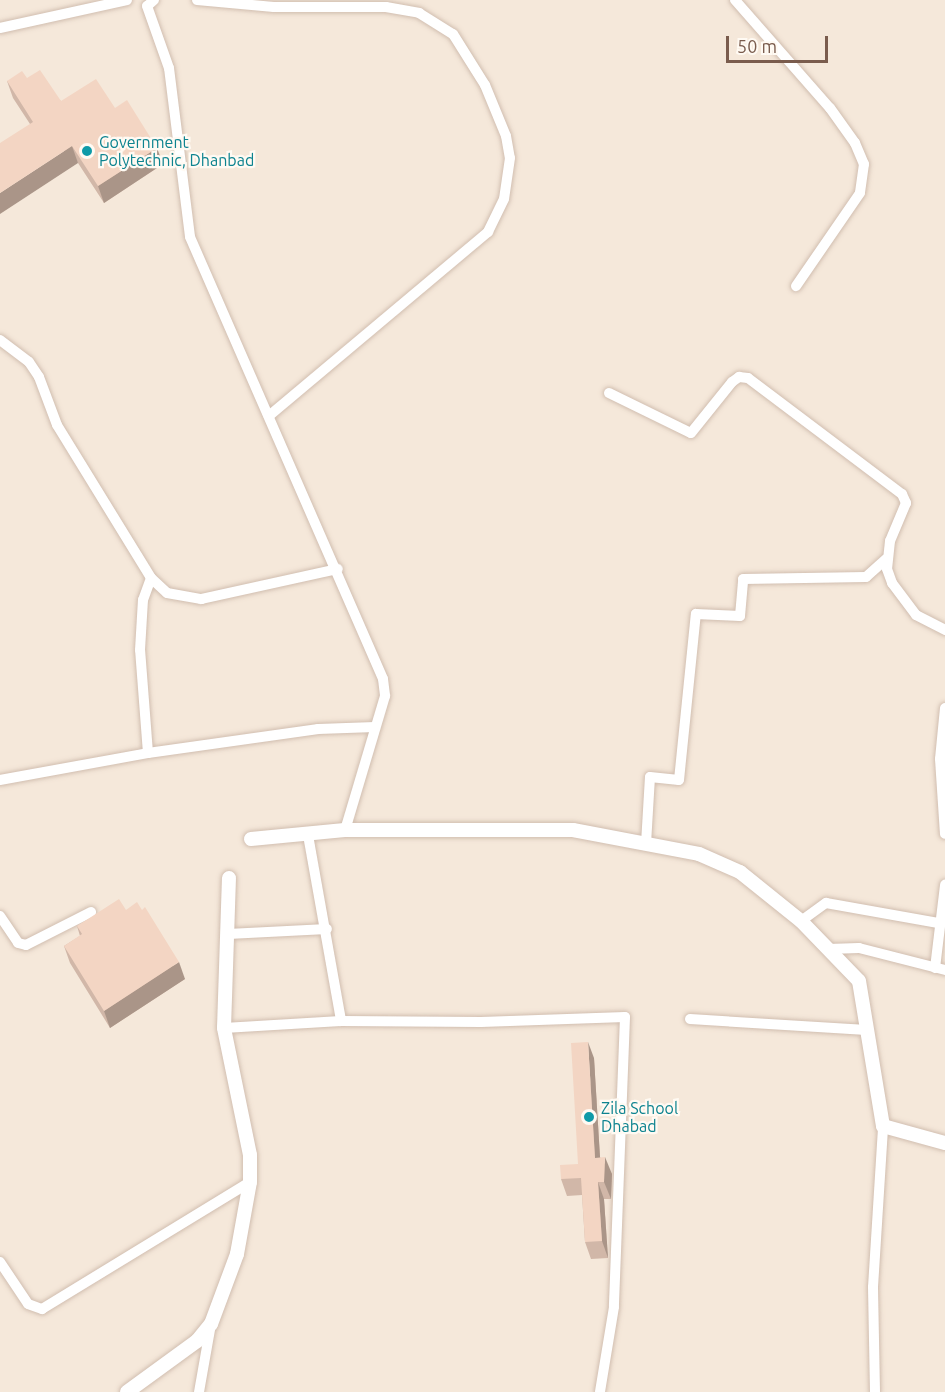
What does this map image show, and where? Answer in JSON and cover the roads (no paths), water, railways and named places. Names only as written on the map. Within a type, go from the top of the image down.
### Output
[{"type":"street","points":[[0,28],[127,0]]},
{"type":"street","points":[[154,0],[147,6],[169,68],[190,237],[338,569],[383,679],[385,696],[345,830]]},
{"type":"street","points":[[197,0],[274,7],[386,7],[419,13],[453,34],[485,84],[506,136],[510,158],[504,199],[488,232],[269,416]]},
{"type":"street","points":[[735,0],[830,108],[855,143],[864,164],[860,193],[796,286]]},
{"type":"street","points":[[0,340],[28,362],[39,377],[57,425],[151,578],[167,593],[201,600],[338,569]]},
{"type":"street","points":[[609,393],[691,433],[732,382],[739,377],[748,378],[902,494],[906,503],[886,559],[866,577],[743,579],[740,616],[696,614],[679,780],[650,777],[646,844]]},
{"type":"street","points":[[886,559],[892,583],[903,600],[926,622],[945,630]]},
{"type":"street","points":[[148,753],[140,650],[143,600],[151,578]]},
{"type":"street","points":[[945,708],[940,759],[945,834]]},
{"type":"street","points":[[0,780],[148,753],[318,729],[375,727]]},
{"type":"street","points":[[251,839],[345,830],[573,830],[699,854],[740,872],[801,921],[859,981],[883,1126],[873,1287],[874,1392]]},
{"type":"street","points":[[308,835],[327,929],[341,1021]]},
{"type":"street","points":[[199,1392],[211,1324],[237,1254],[250,1182],[246,1125],[224,1028],[229,878]]},
{"type":"street","points":[[828,949],[859,948],[940,969],[938,923],[945,885]]},
{"type":"street","points":[[801,921],[826,903],[938,923]]},
{"type":"street","points":[[0,916],[18,943],[26,945],[91,912]]},
{"type":"street","points":[[228,934],[327,929]]},
{"type":"street","points":[[224,1028],[341,1021],[481,1022],[625,1017],[614,1307],[600,1392]]},
{"type":"street","points":[[690,1019],[867,1030]]},
{"type":"street","points":[[883,1126],[945,1143]]},
{"type":"street","points":[[0,1262],[28,1304],[42,1309],[96,1280],[250,1182]]},
{"type":"street","points":[[132,1390],[197,1341],[211,1324]]},
{"type":"place","name":"Government Polytechnic, Dhanbad","points":[[87,151]]},
{"type":"place","name":"Zila School Dhabad","points":[[589,1117]]}]
